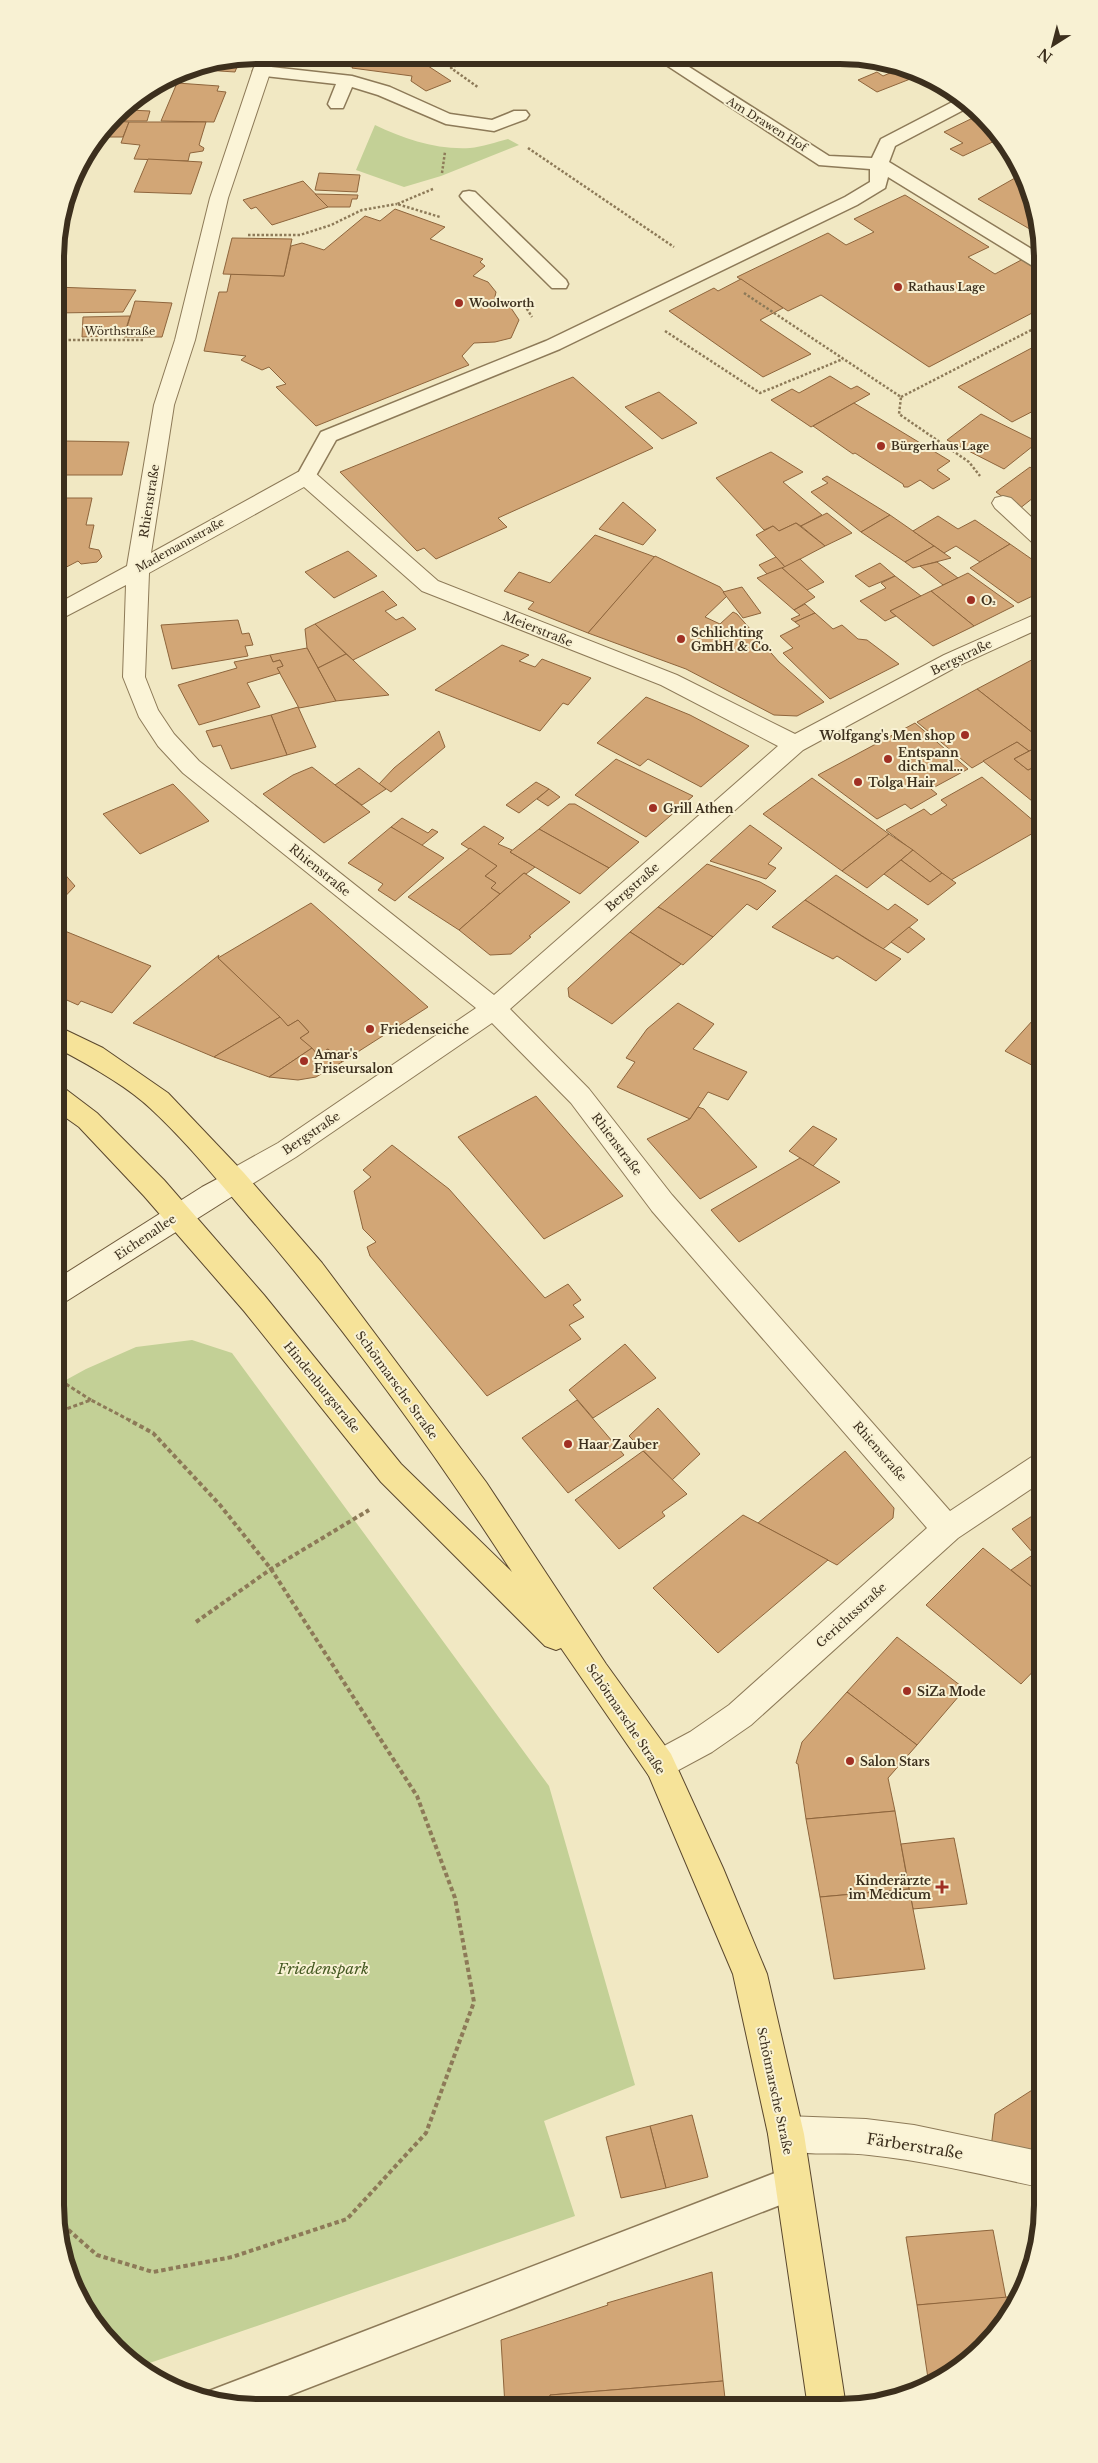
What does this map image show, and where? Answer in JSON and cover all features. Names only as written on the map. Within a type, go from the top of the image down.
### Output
[{"type":"main road","points":[[64,1040],[94,1055],[158,1100],[234,1181]]},
{"type":"main road","name":"Hindenburgstraße","points":[[64,1102],[88,1120],[177,1215],[254,1303],[391,1473],[595,1674]]},
{"type":"main road","name":"Schötmarsche Straße","points":[[234,1181],[328,1292],[476,1491],[595,1674],[660,1765],[711,1879],[750,1974],[786,2134],[826,2399]]},
{"type":"street","name":"Rhienstraße","points":[[265,64],[219,198],[185,340],[164,406],[138,568],[134,677],[147,711],[166,740],[191,767],[494,1009],[580,1096],[662,1203],[948,1529]]},
{"type":"street","name":"Mademannstraße","points":[[64,610],[306,477]]},
{"type":"street","name":"Meierstraße","points":[[306,477],[430,586],[669,680],[795,744]]},
{"type":"street","points":[[1003,503],[1034,532]]},
{"type":"street","name":"Bergstraße","points":[[234,1181],[287,1150],[494,1009],[795,744],[952,660],[1034,622]]},
{"type":"street","name":"Eichenallee","points":[[64,1289],[120,1255],[177,1215],[234,1181]]},
{"type":"street","name":"Gerichtsstraße","points":[[660,1765],[701,1742],[740,1715],[948,1529],[1034,1471]]},
{"type":"street","name":"Färberstraße","points":[[786,2134],[866,2137],[914,2143],[1034,2168]]},
{"type":"lane","points":[[270,64],[346,80],[384,91],[446,119],[494,126],[520,116]]},
{"type":"lane","name":"Am Drawen Hof","points":[[671,64],[825,161],[880,164]]},
{"type":"lane","points":[[337,104],[346,80]]},
{"type":"lane","points":[[306,477],[328,436],[553,345],[851,201],[879,184],[880,164],[887,143],[959,105]]},
{"type":"lane","points":[[880,164],[1034,258]]},
{"type":"lane","points":[[469,196],[559,284]]},
{"type":"lane","points":[[237,2398],[793,2184]]},
{"type":"path","points":[[460,64],[451,68],[490,96],[480,114],[494,126],[901,397]]},
{"type":"path","points":[[211,234],[300,235],[331,225],[362,210],[397,204]]},
{"type":"path","points":[[901,397],[1034,329]]},
{"type":"path","points":[[663,330],[760,394],[844,359]]},
{"type":"path","name":"Wörthstraße","points":[[64,340],[185,340]]},
{"type":"path","points":[[901,397],[899,414],[969,462],[1003,503]]},
{"type":"path","points":[[64,1383],[153,1433],[220,1505],[271,1569],[418,1796],[455,1898],[474,2002],[426,2133],[347,2218],[232,2257],[153,2272],[97,2255],[65,2227]]},
{"type":"path","points":[[64,1410],[92,1400]]},
{"type":"path","points":[[196,1622],[271,1569],[369,1510]]},
{"type":"green space","points":[[375,125],[409,139],[445,147],[484,146],[508,139],[519,145],[441,176],[404,187],[356,170]]},
{"type":"green space","name":"Friedenspark","points":[[192,1340],[232,1353],[549,1786],[635,2085],[544,2121],[575,2216],[146,2364],[112,2333],[96,2313],[74,2268],[67,2243],[64,2218],[64,1381],[136,1347]]},
{"type":"building","points":[[332,64],[355,64],[353,67]]},
{"type":"building","points":[[354,64],[425,64],[451,81],[426,91],[411,81],[412,76],[352,68]]},
{"type":"building","points":[[238,65],[235,72],[207,70]]},
{"type":"building","points":[[885,69],[912,78],[877,92],[858,80],[877,72],[883,76],[890,73]]},
{"type":"building","points":[[177,83],[219,86],[217,91],[226,92],[214,122],[161,121]]},
{"type":"building","points":[[132,110],[150,111],[147,121],[121,121]]},
{"type":"building","points":[[974,118],[995,141],[963,156],[950,149],[963,143],[944,132]]},
{"type":"building","points":[[120,122],[129,122],[123,137],[106,137]]},
{"type":"building","points":[[129,122],[206,122],[199,145],[204,148],[203,151],[190,153],[188,161],[134,159],[140,145],[121,143]]},
{"type":"building","points":[[148,159],[202,162],[191,194],[134,192]]},
{"type":"building","points":[[319,173],[360,175],[357,192],[315,190]]},
{"type":"building","points":[[1016,177],[1024,195],[1033,231],[978,199]]},
{"type":"building","points":[[303,181],[328,207],[272,225],[256,207],[251,209],[243,200]]},
{"type":"building","points":[[315,194],[358,195],[357,199],[352,199],[350,207],[328,207]]},
{"type":"building","name":"Rathaus Lage","points":[[905,195],[989,247],[968,257],[995,274],[1025,258],[1034,264],[1034,312],[929,367],[821,295],[788,311],[737,277],[828,233],[846,245],[874,232],[854,219]]},
{"type":"building","points":[[395,209],[445,227],[430,239],[483,259],[480,262],[485,266],[473,276],[488,282],[496,292],[494,301],[511,308],[519,320],[511,338],[495,342],[474,343],[462,356],[469,365],[316,426],[276,387],[286,384],[269,367],[262,370],[241,360],[246,356],[204,351],[219,292],[227,292],[231,274],[284,276],[291,246],[302,243],[324,250],[365,216],[380,221]]},
{"type":"building","points":[[232,238],[292,239],[284,276],[223,274]]},
{"type":"building","points":[[741,279],[783,308],[760,320],[811,354],[763,377],[669,311],[714,288],[718,291]]},
{"type":"building","points":[[64,287],[136,290],[123,312],[64,313]]},
{"type":"building","points":[[135,301],[172,303],[162,337],[124,337]]},
{"type":"building","points":[[130,316],[124,335],[82,337],[83,317]]},
{"type":"building","points":[[1034,347],[1034,411],[1012,422],[958,387]]},
{"type":"building","points":[[830,376],[851,389],[857,386],[870,394],[811,427],[771,400],[792,389],[799,393]]},
{"type":"building","points":[[573,377],[653,448],[498,518],[507,527],[436,559],[424,548],[417,551],[340,472]]},
{"type":"building","points":[[659,392],[697,423],[662,439],[625,407]]},
{"type":"building","name":"Bürgerhaus Lage","points":[[854,403],[950,461],[937,470],[950,479],[933,489],[920,480],[908,487],[904,487],[903,484],[855,453],[853,454],[813,426]]},
{"type":"building","points":[[981,414],[1034,440],[1034,445],[1004,469],[947,440]]},
{"type":"building","points":[[64,441],[129,442],[122,475],[64,475]]},
{"type":"building","points":[[771,452],[803,472],[783,482],[822,515],[801,526],[796,523],[779,531],[773,526],[764,530],[716,478]]},
{"type":"building","points":[[1030,467],[1034,470],[1034,497],[1019,509],[996,492]]},
{"type":"building","points":[[827,476],[890,515],[861,532],[811,492],[828,483],[822,479]]},
{"type":"building","points":[[64,498],[92,498],[86,525],[94,525],[89,548],[99,550],[102,557],[97,562],[81,564],[78,561],[64,568]]},
{"type":"building","points":[[623,502],[656,530],[643,545],[599,529]]},
{"type":"building","points":[[827,513],[852,533],[825,546],[801,526]]},
{"type":"building","points":[[890,515],[934,546],[905,562],[861,532]]},
{"type":"building","points":[[938,516],[958,529],[975,520],[1010,544],[980,562],[956,546],[944,553],[913,531]]},
{"type":"building","points":[[1034,516],[1034,524],[1028,519]]},
{"type":"building","points":[[796,523],[825,546],[785,567],[756,535],[773,526],[779,531]]},
{"type":"building","points":[[595,535],[655,557],[588,633],[528,609],[534,602],[504,591],[519,572],[550,583]]},
{"type":"building","points":[[1010,544],[1034,561],[1034,595],[1018,603],[970,568]]},
{"type":"building","points":[[934,546],[951,558],[913,568],[905,562]]},
{"type":"building","points":[[348,551],[377,576],[334,598],[305,572]]},
{"type":"building","name":"Schlichting GmbH & Co.","points":[[655,556],[720,587],[727,596],[705,617],[720,624],[733,612],[737,614],[779,662],[824,702],[797,716],[774,715],[686,669],[588,633]]},
{"type":"building","points":[[776,557],[785,567],[767,574],[759,565]]},
{"type":"building","points":[[800,559],[824,582],[807,590],[782,568]]},
{"type":"building","points":[[937,562],[958,578],[943,585],[920,566]]},
{"type":"building","points":[[880,563],[895,576],[869,587],[855,576]]},
{"type":"building","points":[[782,568],[815,597],[794,610],[757,578]]},
{"type":"building","points":[[968,573],[1014,606],[974,626],[931,591]]},
{"type":"building","points":[[895,576],[921,596],[890,611],[896,616],[885,621],[860,601],[886,588],[881,583]]},
{"type":"building","points":[[742,587],[761,613],[743,618],[723,592]]},
{"type":"building","points":[[383,591],[397,605],[385,611],[396,620],[403,617],[416,629],[353,660],[315,624]]},
{"type":"building","points":[[931,591],[974,626],[933,646],[890,611]]},
{"type":"building","points":[[805,604],[815,613],[795,622],[791,619],[800,615],[794,610]]},
{"type":"building","points":[[815,613],[833,629],[842,625],[858,639],[867,640],[899,664],[830,699],[783,653],[793,648],[780,636],[800,626],[795,622]]},
{"type":"building","points":[[238,620],[242,634],[249,633],[253,645],[245,646],[248,656],[172,669],[161,625]]},
{"type":"building","points":[[315,624],[346,654],[318,668],[307,648],[305,629]]},
{"type":"building","points":[[502,645],[529,655],[519,661],[535,667],[542,659],[591,678],[568,705],[563,703],[540,731],[435,690]]},
{"type":"building","points":[[307,648],[336,701],[299,708],[277,668],[283,666],[280,660],[273,662],[270,655]]},
{"type":"building","points":[[346,654],[389,695],[336,701],[318,668]]},
{"type":"building","points":[[270,655],[273,662],[280,660],[283,666],[277,668],[280,673],[247,683],[260,707],[199,725],[178,685],[237,668],[234,662]]},
{"type":"building","points":[[1034,659],[1034,734],[977,689]]},
{"type":"building","points":[[977,689],[1034,734],[1034,748],[1029,751],[1017,742],[972,768],[917,722]]},
{"type":"building","points":[[646,697],[690,715],[749,746],[701,787],[648,759],[640,766],[597,743]]},
{"type":"building","points":[[298,707],[316,747],[287,755],[271,715]]},
{"type":"building","points":[[271,715],[287,755],[231,769],[221,745],[213,747],[206,731]]},
{"type":"building","points":[[915,723],[968,769],[931,789],[937,794],[911,809],[905,804],[877,819],[818,775]]},
{"type":"building","points":[[439,731],[445,747],[391,792],[379,784],[394,768]]},
{"type":"building","points":[[1017,742],[1029,751],[1014,759],[1028,770],[1032,768],[1034,769],[1034,803],[983,761]]},
{"type":"building","points":[[1034,749],[1034,769],[1032,768],[1028,770],[1014,759]]},
{"type":"building","points":[[616,759],[693,796],[646,837],[575,795]]},
{"type":"building","points":[[312,767],[370,812],[324,843],[263,794],[293,775]]},
{"type":"building","points":[[359,768],[386,789],[362,805],[335,785]]},
{"type":"building","points":[[982,777],[1034,821],[1034,833],[951,880],[886,830],[924,809],[931,815],[947,805],[941,800]]},
{"type":"building","points":[[812,778],[889,834],[842,871],[763,814]]},
{"type":"building","points":[[536,782],[549,789],[519,813],[506,805]]},
{"type":"building","points":[[173,784],[209,821],[140,854],[103,814]]},
{"type":"building","points":[[549,789],[560,797],[548,806],[537,799]]},
{"type":"building","points":[[569,804],[575,804],[639,842],[609,868],[539,829]]},
{"type":"building","points":[[402,818],[428,833],[432,829],[438,832],[421,846],[391,827]]},
{"type":"building","points":[[750,825],[782,848],[768,864],[776,868],[766,879],[710,861]]},
{"type":"building","points":[[484,826],[504,838],[498,844],[512,850],[510,852],[535,867],[526,874],[524,873],[500,894],[491,888],[496,883],[485,876],[497,866],[461,844]]},
{"type":"building","points":[[391,827],[444,858],[395,901],[378,890],[383,884],[348,863]]},
{"type":"building","points":[[539,829],[609,868],[580,894],[510,852]]},
{"type":"building","points":[[889,834],[913,850],[867,888],[842,871]]},
{"type":"building","points":[[470,848],[497,866],[485,876],[496,883],[491,888],[500,894],[459,930],[408,897]]},
{"type":"building","points":[[913,850],[942,873],[930,882],[901,860]]},
{"type":"building","points":[[901,860],[930,882],[942,873],[956,883],[928,905],[884,874]]},
{"type":"building","points":[[707,864],[760,882],[776,891],[757,910],[747,904],[713,937],[658,907]]},
{"type":"building","points":[[64,873],[75,886],[64,898]]},
{"type":"building","points":[[524,873],[570,902],[529,936],[531,937],[511,954],[490,955],[459,930]]},
{"type":"building","points":[[836,875],[888,910],[895,904],[918,920],[883,949],[805,900]]},
{"type":"building","points":[[805,900],[901,959],[876,981],[837,956],[833,959],[772,927]]},
{"type":"building","points":[[311,903],[428,1007],[342,1062],[328,1049],[318,1055],[300,1038],[309,1032],[298,1020],[288,1026],[218,958]]},
{"type":"building","points":[[658,907],[713,937],[683,965],[630,932]]},
{"type":"building","points":[[909,927],[925,939],[908,953],[891,942]]},
{"type":"building","points":[[64,931],[151,966],[112,1013],[81,1001],[78,1005],[64,999]]},
{"type":"building","points":[[630,932],[681,964],[612,1024],[569,997],[568,988]]},
{"type":"building","points":[[219,955],[218,958],[280,1017],[214,1057],[133,1023]]},
{"type":"building","points":[[678,1003],[714,1024],[693,1049],[747,1072],[728,1100],[708,1092],[690,1119],[617,1087],[635,1062],[626,1058],[647,1029]]},
{"type":"building","points":[[280,1017],[288,1026],[298,1020],[309,1032],[300,1038],[312,1048],[269,1077],[214,1057]]},
{"type":"building","points":[[1034,1019],[1034,1066],[1005,1051]]},
{"type":"building","points":[[312,1048],[318,1055],[328,1049],[342,1062],[316,1077],[298,1080],[269,1077]]},
{"type":"building","points":[[536,1096],[623,1196],[544,1239],[458,1137]]},
{"type":"building","points":[[698,1107],[704,1109],[757,1167],[700,1199],[647,1139],[690,1119]]},
{"type":"building","points":[[813,1126],[837,1139],[813,1166],[789,1151]]},
{"type":"building","points":[[392,1145],[449,1189],[545,1298],[568,1284],[581,1300],[573,1305],[584,1317],[569,1325],[581,1339],[487,1396],[370,1256],[367,1247],[376,1242],[363,1229],[354,1191],[371,1177],[363,1170]]},
{"type":"building","points":[[800,1158],[840,1182],[739,1242],[711,1210]]},
{"type":"building","points":[[625,1344],[656,1378],[593,1418],[569,1390]]},
{"type":"building","points":[[577,1400],[624,1455],[568,1493],[522,1438]]},
{"type":"building","points":[[658,1408],[700,1454],[672,1480],[629,1436]]},
{"type":"building","points":[[643,1451],[687,1494],[662,1512],[665,1516],[619,1549],[575,1500]]},
{"type":"building","points":[[845,1451],[894,1508],[893,1518],[837,1565],[758,1523]]},
{"type":"building","points":[[743,1515],[828,1560],[718,1653],[653,1588]]},
{"type":"building","points":[[1034,1515],[1034,1554],[1012,1529]]},
{"type":"building","points":[[983,1548],[1034,1589],[1034,1670],[1021,1684],[926,1605]]},
{"type":"building","points":[[1034,1554],[1034,1589],[1011,1570]]},
{"type":"building","points":[[897,1637],[965,1689],[917,1745],[847,1692]]},
{"type":"building","points":[[847,1692],[917,1745],[888,1778],[895,1811],[806,1819],[798,1764],[796,1763],[802,1742]]},
{"type":"building","points":[[895,1811],[909,1889],[820,1897],[806,1819]]},
{"type":"building","points":[[954,1838],[967,1904],[913,1909],[901,1844]]},
{"type":"building","points":[[909,1889],[925,1969],[834,1979],[820,1897]]},
{"type":"building","points":[[1034,2089],[1034,2159],[991,2148],[995,2114]]},
{"type":"building","points":[[692,2115],[708,2177],[666,2188],[650,2126]]},
{"type":"building","points":[[650,2126],[666,2188],[621,2198],[606,2137]]},
{"type":"building","points":[[993,2230],[1006,2298],[917,2305],[906,2237]]},
{"type":"building","points":[[712,2272],[723,2381],[550,2395],[550,2399],[505,2399],[501,2340],[608,2305],[607,2303]]},
{"type":"building","points":[[1011,2297],[1002,2313],[968,2351],[948,2367],[928,2378],[917,2305]]},
{"type":"building","points":[[723,2381],[725,2399],[550,2399],[550,2395]]},
{"type":"place","name":"Rathaus Lage","points":[[898,287]]},
{"type":"place","name":"Woolworth","points":[[459,303]]},
{"type":"place","name":"Bürgerhaus Lage","points":[[881,446]]},
{"type":"place","name":"O₂","points":[[971,600]]},
{"type":"place","name":"Schlichting GmbH & Co.","points":[[681,639]]},
{"type":"place","name":"Wolfgang's Men shop","points":[[965,735]]},
{"type":"place","name":"Entspann dich mal...","points":[[888,759]]},
{"type":"place","name":"Tolga Hair","points":[[858,782]]},
{"type":"place","name":"Grill Athen","points":[[653,808]]},
{"type":"place","name":"Friedenseiche","points":[[370,1029]]},
{"type":"place","name":"Amar's Friseursalon","points":[[304,1061]]},
{"type":"place","name":"Haar Zauber","points":[[568,1444]]},
{"type":"place","name":"SiZa Mode","points":[[907,1691]]},
{"type":"place","name":"Salon Stars","points":[[850,1761]]},
{"type":"place","name":"Kinderärzte im Medicum","points":[[942,1887]]}]
